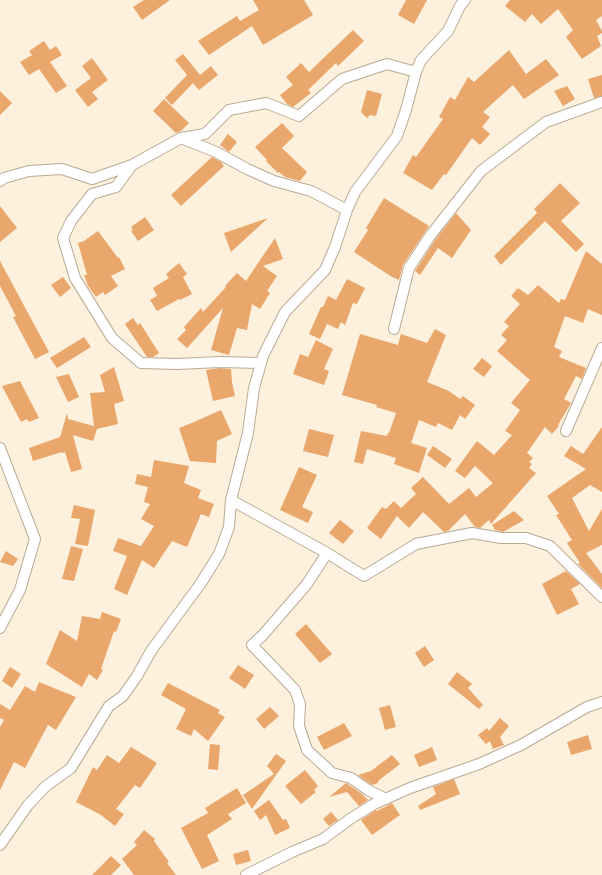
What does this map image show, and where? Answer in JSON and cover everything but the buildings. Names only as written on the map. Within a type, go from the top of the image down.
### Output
[{"type":"street","points":[[0,845],[28,805],[45,787],[71,768],[109,706],[123,696],[137,676],[151,651],[201,583],[219,554],[230,527],[231,500],[248,433],[254,388],[260,363],[285,312],[325,270],[355,192],[397,136],[421,60],[448,31],[460,6],[465,0]]},
{"type":"street","points":[[0,181],[4,178],[29,171],[62,169],[92,179],[132,165],[181,138],[205,134],[229,110],[266,102],[299,116],[342,79],[386,64],[416,72]]},
{"type":"street","points":[[394,329],[409,268],[430,236],[481,171],[546,122],[602,102]]},
{"type":"street","points":[[181,138],[216,152],[247,169],[274,181],[311,191],[347,210]]},
{"type":"street","points":[[132,165],[116,187],[92,194],[71,221],[63,238],[75,278],[112,338],[142,363],[260,363]]},
{"type":"street","points":[[566,431],[602,348]]},
{"type":"street","points":[[0,448],[35,539],[20,590],[0,628]]},
{"type":"street","points":[[231,500],[327,553],[364,576],[416,544],[472,533],[501,538],[526,538],[550,546],[602,596]]},
{"type":"street","points":[[327,553],[307,584],[262,636],[252,645],[295,690],[300,704],[299,726],[307,750],[332,773],[351,778],[368,790],[386,798]]},
{"type":"street","points":[[246,875],[292,852],[323,839],[350,819],[386,798],[479,764],[521,745],[587,707],[602,702]]}]
